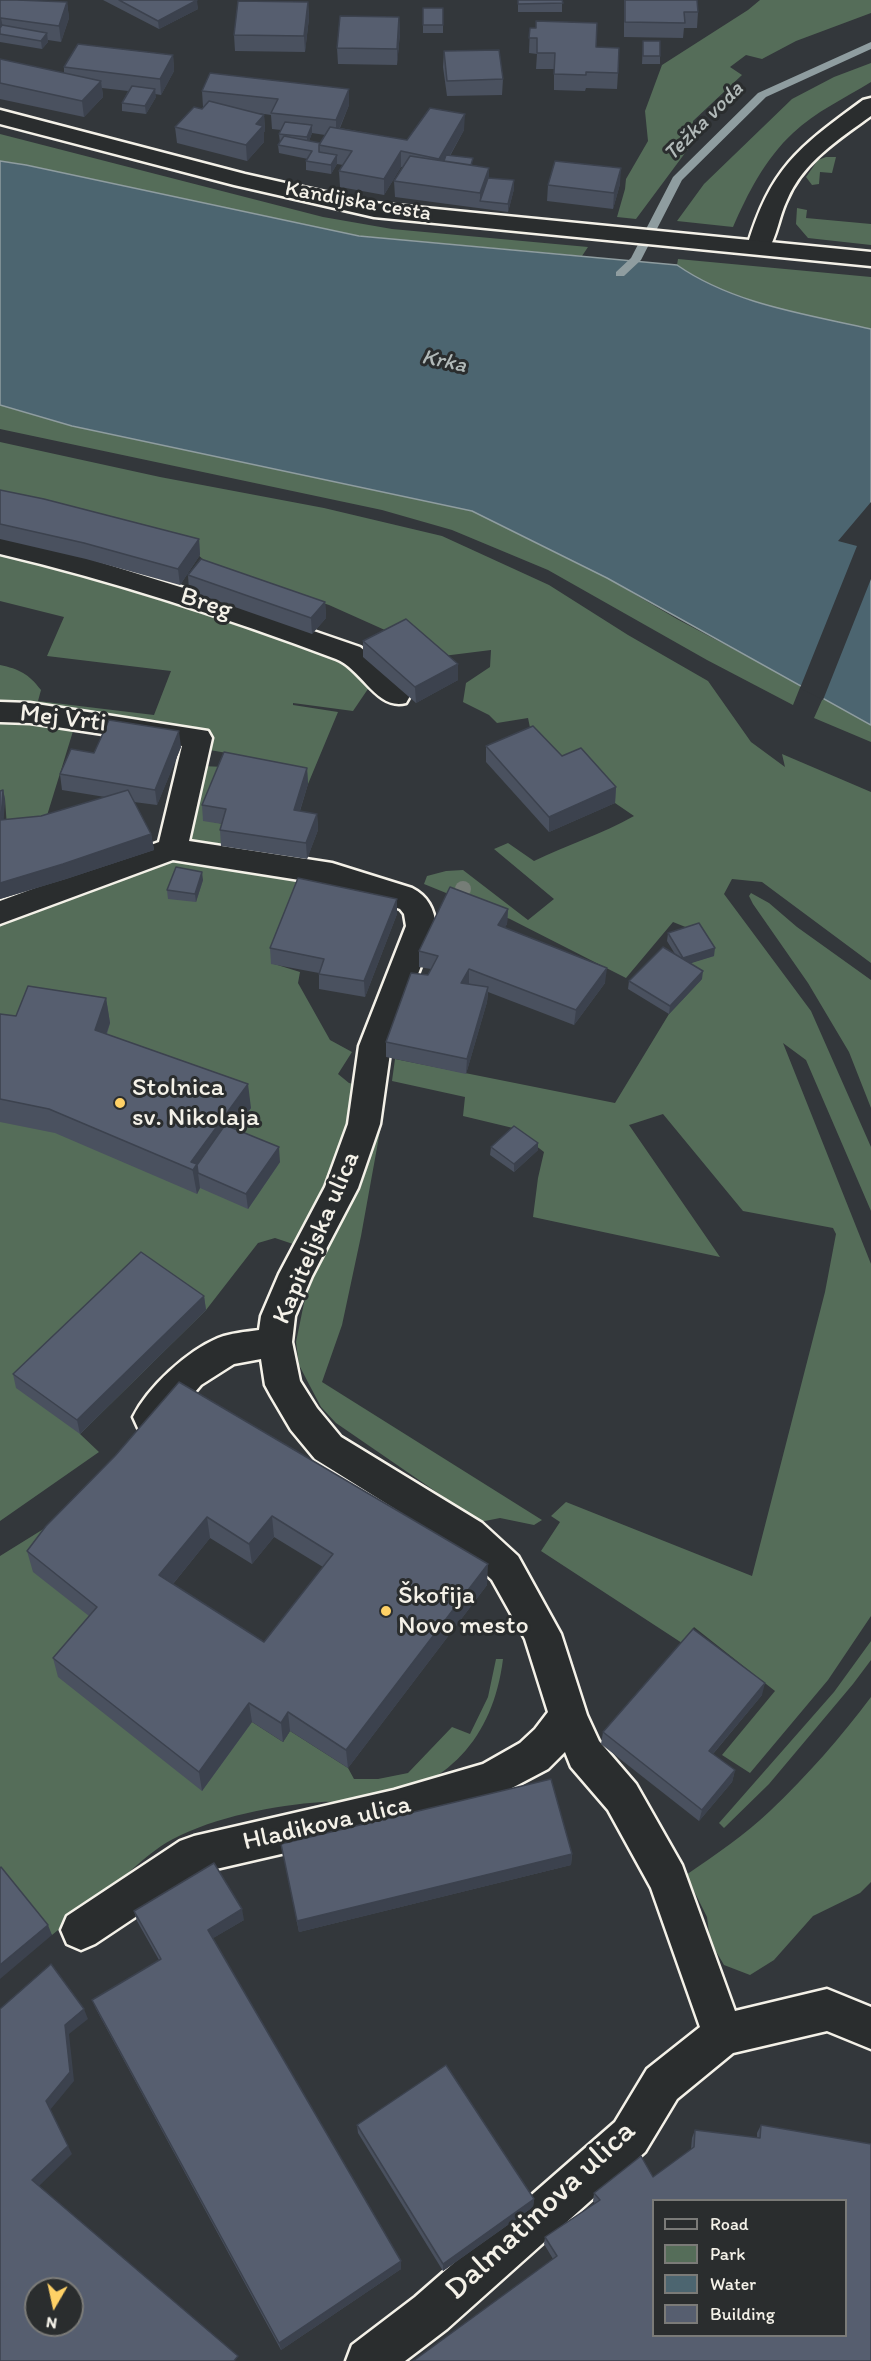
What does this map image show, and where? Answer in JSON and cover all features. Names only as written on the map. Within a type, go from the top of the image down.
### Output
[{"type":"street","points":[[759,247],[766,219],[789,176],[830,136],[871,105]]},
{"type":"street","name":"Kandijska cesta","points":[[0,117],[242,180],[374,210],[871,259]]},
{"type":"street","name":"Breg","points":[[0,545],[71,562],[211,605],[350,654],[374,673],[396,696]]},
{"type":"street","name":"Mej Vrti","points":[[0,712],[30,714],[198,738],[172,849]]},
{"type":"street","name":"Kapiteljska ulica","points":[[0,913],[172,849],[333,874],[401,896],[411,902],[419,912],[420,926],[375,1046],[364,1124],[342,1188],[296,1274],[278,1316],[275,1342],[283,1385],[304,1419],[328,1448],[469,1535],[505,1568],[542,1634],[568,1716],[585,1754],[622,1797],[668,1879],[723,2035]]},
{"type":"street","points":[[130,1441],[189,1374],[227,1350],[275,1342]]},
{"type":"street","name":"Hladikova ulica","points":[[81,1930],[194,1855],[394,1809],[491,1780],[534,1756],[549,1742],[568,1716]]},
{"type":"street","name":"Dalmatinova ulica","points":[[368,2361],[431,2313],[630,2137],[662,2084],[723,2035],[828,2010],[871,2028]]},
{"type":"green space","points":[[760,0],[871,0],[871,13],[796,41],[762,59],[746,55],[730,67],[742,75],[693,121],[691,145],[636,219],[617,217],[626,179],[648,141],[645,111],[662,65]]},
{"type":"green space","points":[[871,63],[871,82],[811,118],[783,143],[751,189],[733,227],[677,221],[704,184],[792,99],[834,77]]},
{"type":"green space","points":[[0,134],[323,217],[392,229],[588,247],[582,256],[359,236],[0,161]]},
{"type":"green space","points":[[836,157],[832,173],[820,172],[819,184],[812,185],[806,177],[818,160]]},
{"type":"green space","points":[[797,208],[807,210],[806,218],[871,224],[871,245],[808,238],[796,224]]},
{"type":"green space","points":[[678,259],[871,277],[871,329],[770,306],[746,298],[699,278],[677,265]]},
{"type":"green space","points":[[0,405],[72,426],[472,511],[607,578],[677,619],[801,685],[793,705],[707,660],[548,570],[452,530],[382,510],[0,429]]},
{"type":"green space","points":[[0,442],[160,477],[324,508],[442,536],[549,585],[628,635],[708,681],[751,742],[785,767],[782,754],[871,792],[871,963],[762,882],[732,879],[724,894],[811,1011],[871,1147],[871,1211],[806,1060],[783,1043],[871,1264],[871,1616],[828,1680],[750,1773],[722,1755],[775,1691],[694,1627],[682,1643],[541,1551],[560,1522],[551,1516],[566,1502],[752,1576],[825,1292],[836,1234],[833,1228],[743,1211],[663,1114],[629,1125],[720,1257],[533,1217],[544,1152],[513,1128],[463,1116],[465,1097],[392,1081],[395,1059],[615,1103],[669,1014],[701,980],[682,966],[713,955],[698,932],[673,922],[626,978],[510,919],[424,884],[427,876],[446,871],[463,870],[528,920],[554,899],[494,849],[508,843],[534,861],[634,816],[615,803],[580,764],[561,772],[533,742],[528,718],[497,723],[489,715],[463,702],[466,683],[490,667],[491,650],[443,656],[329,605],[208,564],[183,541],[0,499]]},
{"type":"green space","points":[[0,555],[62,570],[215,617],[347,664],[372,683],[353,711],[293,703],[293,705],[338,712],[308,784],[232,769],[238,755],[204,749],[208,731],[0,704],[0,665],[13,668],[28,676],[41,690],[38,701],[154,715],[171,671],[47,656],[64,617],[0,601]]},
{"type":"green space","points":[[823,698],[871,725],[871,742],[814,718]]},
{"type":"green space","points":[[0,718],[74,728],[45,822],[7,827],[5,799],[0,799]]},
{"type":"green space","points":[[201,766],[225,767],[204,820],[228,825],[221,846],[186,839]]},
{"type":"green space","points":[[171,862],[204,862],[328,884],[271,963],[300,972],[298,983],[330,1040],[352,1052],[338,1074],[349,1083],[358,1085],[336,1157],[296,1245],[275,1238],[258,1243],[206,1310],[80,1434],[99,1452],[0,1521],[0,921],[131,872]]},
{"type":"green space","points":[[751,893],[769,903],[797,927],[871,980],[871,1108],[849,1052],[808,983],[753,904],[749,896]]},
{"type":"green space","points":[[382,1120],[342,1325],[322,1382],[542,1520],[534,1525],[500,1518],[480,1522],[336,1423],[321,1407],[299,1365],[296,1342],[304,1303],[320,1260],[361,1186]]},
{"type":"green space","points":[[58,1520],[252,1722],[283,1742],[290,1731],[348,1768],[354,1779],[378,1779],[408,1773],[452,1727],[470,1734],[488,1697],[496,1659],[503,1659],[498,1688],[489,1713],[477,1736],[461,1755],[443,1772],[421,1785],[396,1795],[368,1802],[322,1802],[285,1806],[246,1813],[207,1824],[173,1839],[154,1851],[52,1935],[0,1882],[0,1556]]},
{"type":"green space","points":[[871,1641],[871,1660],[853,1684],[769,1784],[724,1828],[719,1823],[834,1692]]},
{"type":"green space","points":[[871,1697],[871,1882],[860,1893],[813,1916],[774,1960],[750,1975],[724,1965],[710,1941],[707,1917],[686,1875],[740,1837],[770,1811],[823,1756]]},
{"type":"water","name":"Krka","points":[[0,161],[359,236],[677,265],[722,289],[770,306],[871,329],[871,725],[607,578],[472,511],[72,426],[0,405]]},
{"type":"pier","points":[[871,502],[871,579],[823,700],[800,688],[857,546],[838,541]]},
{"type":"building","points":[[0,0],[67,2],[59,26],[0,19]]},
{"type":"building","points":[[119,0],[197,0],[158,21]]},
{"type":"building","points":[[518,0],[562,0],[563,3],[518,4]]},
{"type":"building","points":[[625,0],[697,0],[698,12],[684,12],[685,23],[625,22]]},
{"type":"building","points":[[238,1],[308,2],[304,36],[234,35]]},
{"type":"building","points":[[423,8],[443,8],[443,25],[423,25]]},
{"type":"building","points":[[340,16],[399,17],[397,49],[337,48]]},
{"type":"building","points":[[536,21],[597,23],[596,47],[619,48],[618,73],[554,74],[555,53],[537,53],[537,38],[529,38],[530,28],[536,28]]},
{"type":"building","points":[[2,25],[47,33],[41,41],[0,34]]},
{"type":"building","points":[[643,41],[660,41],[660,56],[643,56]]},
{"type":"building","points":[[78,44],[173,55],[160,79],[64,67]]},
{"type":"building","points":[[499,50],[503,79],[447,81],[444,51]]},
{"type":"building","points":[[0,59],[101,81],[82,101],[0,83]]},
{"type":"building","points":[[210,73],[349,89],[336,120],[271,113],[278,99],[202,91]]},
{"type":"building","points":[[132,86],[155,89],[145,106],[122,103]]},
{"type":"building","points":[[209,101],[264,115],[256,124],[263,126],[246,145],[175,127],[194,107],[202,109]]},
{"type":"building","points":[[430,108],[465,114],[439,159],[401,151],[384,179],[339,171],[352,151],[319,145],[330,127],[407,140]]},
{"type":"building","points":[[285,122],[312,125],[307,137],[279,134]]},
{"type":"building","points":[[284,136],[320,143],[319,152],[337,155],[331,165],[306,161],[312,151],[278,145]]},
{"type":"building","points":[[446,155],[473,158],[471,165],[444,161]]},
{"type":"building","points":[[410,156],[489,168],[480,193],[394,181]]},
{"type":"building","points":[[555,161],[621,168],[614,193],[548,185]]},
{"type":"building","points":[[488,178],[514,180],[508,204],[480,201]]},
{"type":"building","points":[[0,490],[199,539],[178,569],[84,543],[0,524]]},
{"type":"building","points":[[201,559],[325,602],[311,618],[188,575]]},
{"type":"building","points":[[406,619],[458,664],[415,687],[363,641]]},
{"type":"building","points":[[109,720],[179,731],[155,790],[60,774],[71,749],[94,753]]},
{"type":"building","points":[[533,726],[562,756],[581,748],[616,787],[549,817],[486,746]]},
{"type":"building","points":[[224,752],[307,768],[294,810],[317,814],[306,843],[220,830],[226,809],[202,805]]},
{"type":"building","points":[[3,790],[1,820],[0,820],[0,791]]},
{"type":"building","points":[[128,790],[151,834],[0,883],[0,820],[41,816]]},
{"type":"building","points":[[176,867],[202,872],[195,894],[167,890]]},
{"type":"building","points":[[298,878],[397,899],[364,981],[319,974],[324,959],[270,948]]},
{"type":"building","points":[[450,887],[508,909],[498,925],[607,968],[576,1010],[469,969],[461,983],[488,987],[467,1059],[386,1042],[411,973],[428,975],[438,956],[419,951]]},
{"type":"building","points":[[699,923],[715,948],[683,958],[668,933]]},
{"type":"building","points":[[663,947],[703,971],[670,1006],[629,981]]},
{"type":"building","name":"Stolnica sv. Nikolaja","points":[[28,986],[106,998],[95,1030],[248,1084],[191,1162],[197,1164],[193,1170],[49,1109],[0,1099],[0,1014],[16,1016]]},
{"type":"building","points":[[225,1125],[279,1147],[246,1194],[198,1173],[197,1165]]},
{"type":"building","points":[[514,1126],[538,1143],[514,1164],[491,1147]]},
{"type":"building","points":[[141,1252],[204,1296],[77,1420],[13,1374]]},
{"type":"building","name":"Škofija Novo mesto","points":[[179,1382],[488,1564],[346,1750],[288,1712],[281,1723],[249,1703],[199,1772],[53,1658],[97,1607],[27,1551],[46,1526],[115,1456]],"holes":[[[272,1516],[333,1554],[264,1642],[159,1575],[207,1517],[249,1544]]]},
{"type":"building","points":[[693,1629],[765,1683],[709,1751],[735,1770],[702,1810],[603,1732]]},
{"type":"building","points":[[551,1779],[572,1854],[297,1921],[281,1844]]},
{"type":"building","points":[[214,1863],[242,1909],[208,1930],[401,2261],[279,2343],[92,2000],[161,1959],[134,1911]]},
{"type":"building","points":[[0,1868],[48,1925],[0,1965]]},
{"type":"building","points":[[51,1964],[84,2009],[65,2025],[70,2072],[46,2101],[68,2146],[32,2180],[238,2356],[234,2361],[0,2361],[0,2009]]},
{"type":"building","points":[[446,2065],[534,2199],[443,2264],[357,2125]]},
{"type":"building","points":[[761,2125],[871,2144],[871,2361],[413,2361],[557,2256],[545,2237],[600,2200],[594,2193],[641,2156],[653,2177],[694,2147],[695,2130],[760,2138]]},
{"type":"waterway","name":"Težka voda","points":[[620,274],[636,260],[677,179],[762,95],[871,45]]},
{"type":"place","name":"Stolnica sv. Nikolaja","points":[[120,1103]]},
{"type":"place","name":"Škofija Novo mesto","points":[[386,1611]]}]
